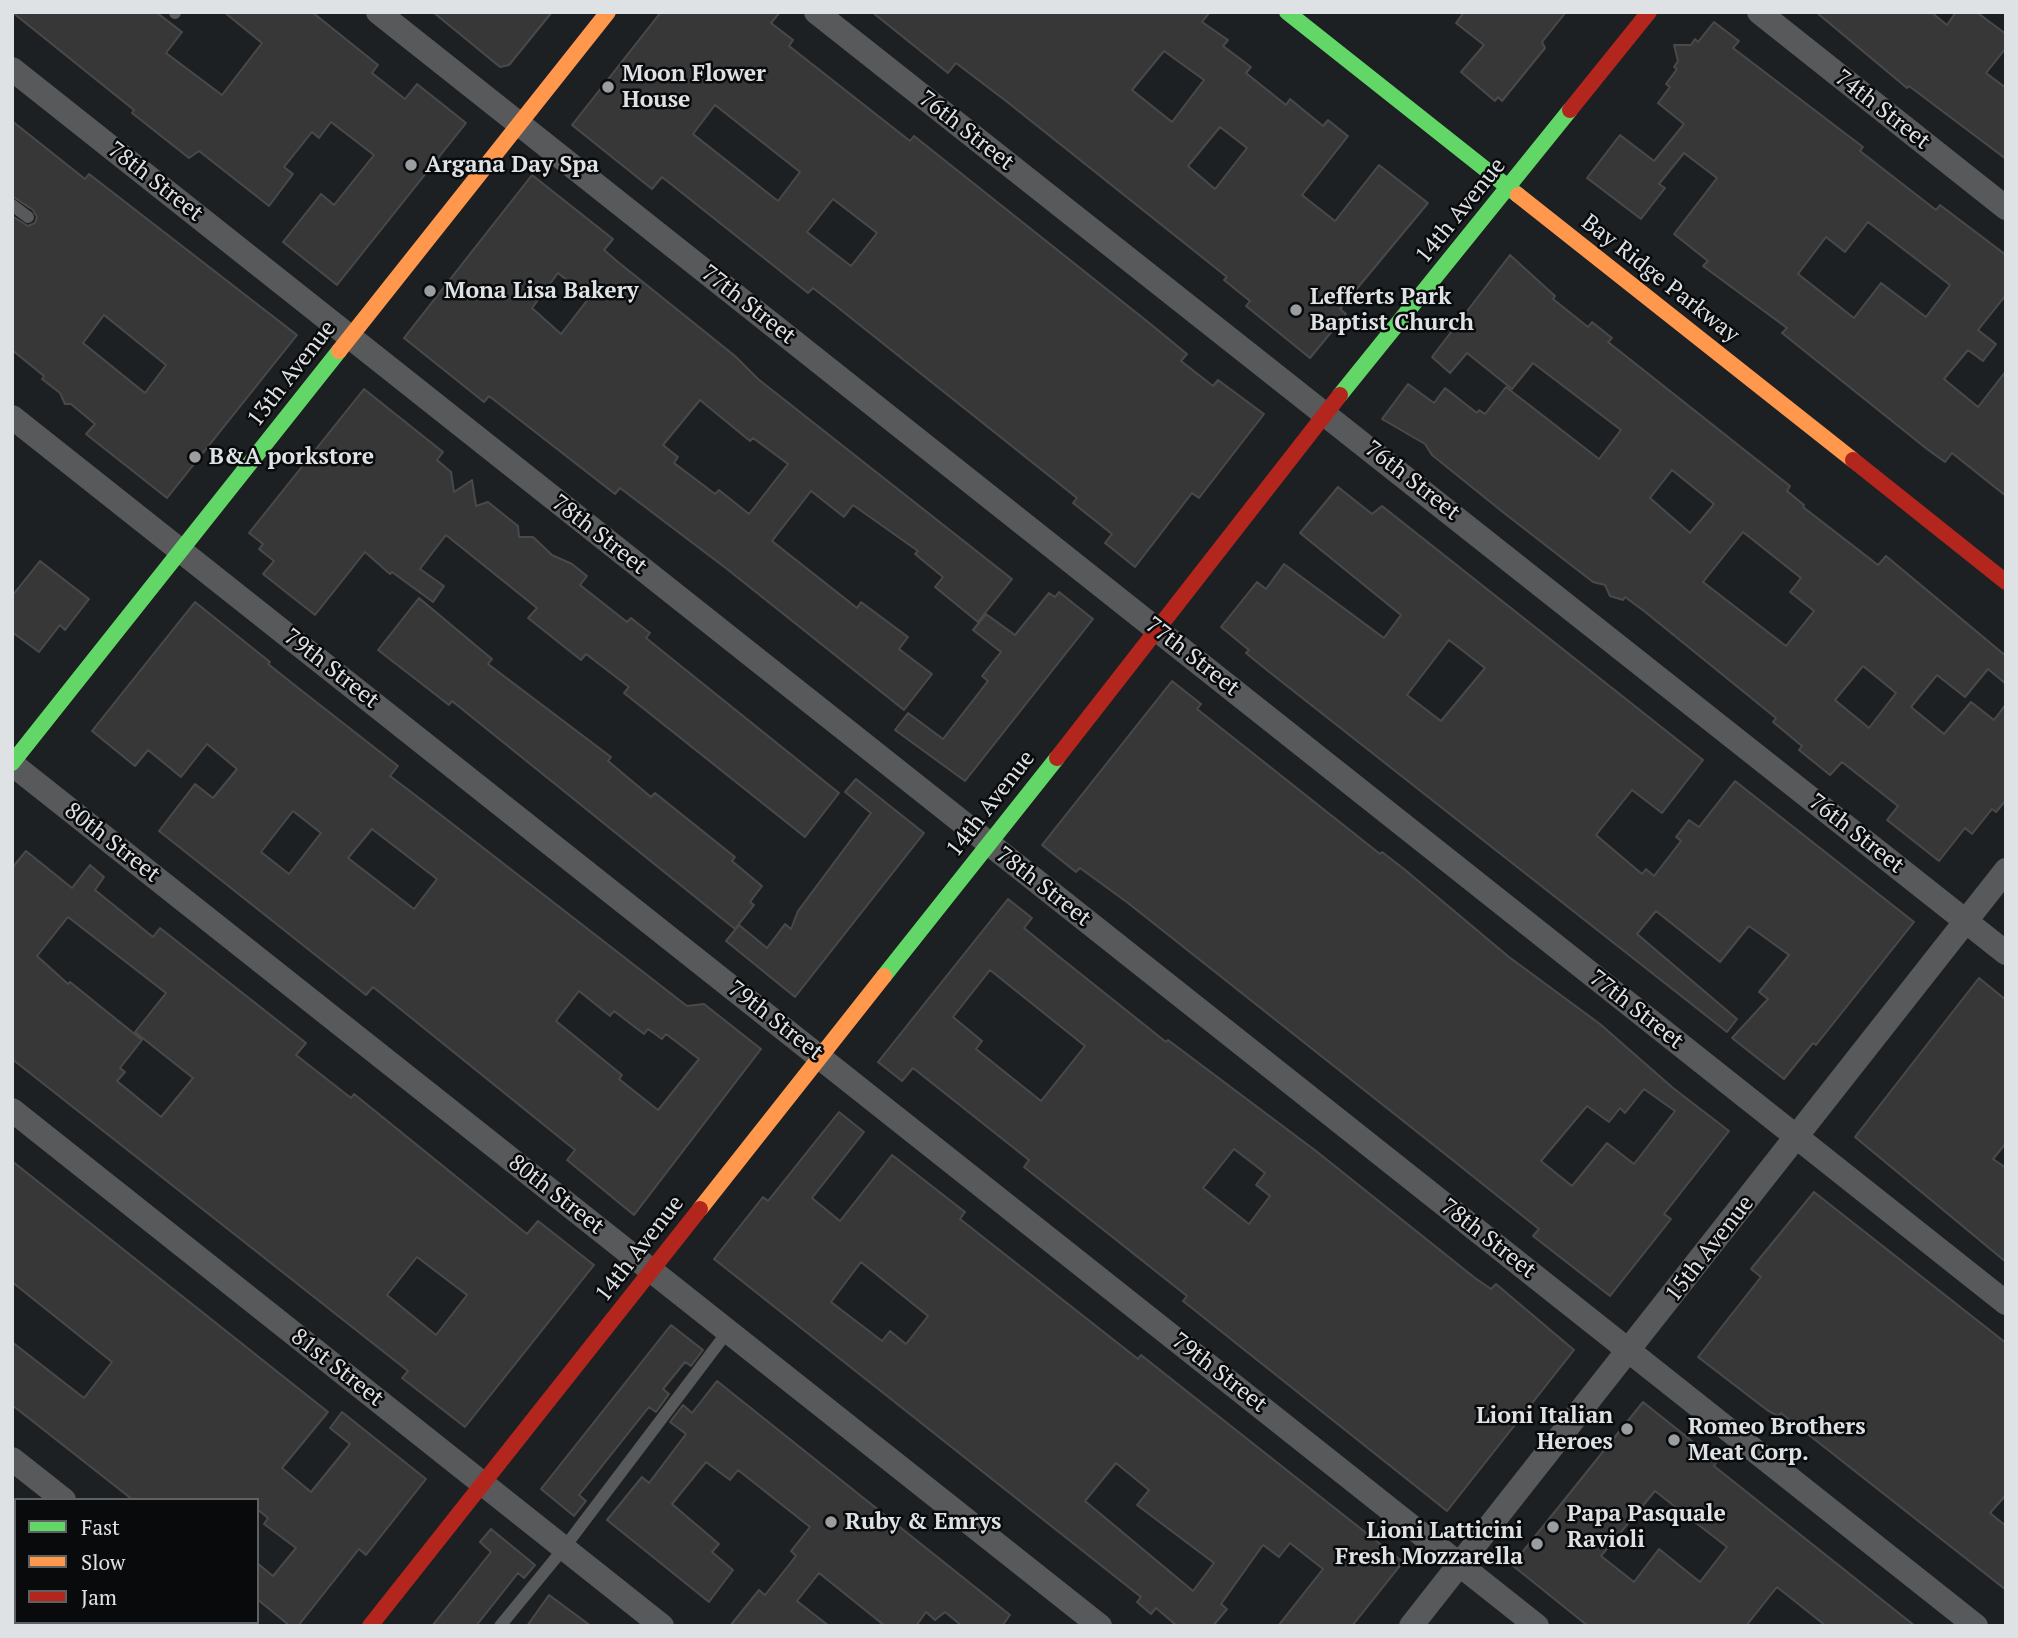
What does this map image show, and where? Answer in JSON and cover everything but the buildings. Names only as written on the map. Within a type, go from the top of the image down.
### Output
[{"type":"main road","name":"13th Avenue","points":[[12,764],[608,12]]},
{"type":"main road","name":"Bay Ridge Parkway","points":[[1287,12],[2006,582]]},
{"type":"main road","name":"14th Avenue","points":[[370,1626],[1158,630],[1325,413],[1509,189],[1649,12]]},
{"type":"street","name":"77th Street","points":[[378,12],[2006,1303]]},
{"type":"street","name":"76th Street","points":[[816,12],[2006,953]]},
{"type":"street","name":"74th Street","points":[[1759,12],[2006,208]]},
{"type":"street","name":"78th Street","points":[[12,69],[1976,1626]]},
{"type":"street","name":"79th Street","points":[[12,416],[1537,1626]]},
{"type":"street","name":"80th Street","points":[[12,764],[1100,1626]]},
{"type":"street","name":"15th Avenue","points":[[1411,1626],[2006,870]]},
{"type":"street","name":"81st Street","points":[[12,1110],[662,1626]]},
{"type":"street","points":[[12,1459],[61,1498]]},
{"type":"lane","points":[[12,205],[28,217]]},
{"type":"lane","points":[[500,1626],[564,1548],[728,1331]]},
{"type":"traffic: fast","points":[[1287,12],[1518,195]]},
{"type":"traffic: fast","points":[[1340,395],[1570,110]]},
{"type":"traffic: fast","points":[[12,763],[339,351]]},
{"type":"traffic: fast","points":[[884,976],[1057,758]]},
{"type":"traffic: slow","points":[[339,351],[608,12]]},
{"type":"traffic: slow","points":[[1518,195],[1853,460]]},
{"type":"traffic: slow","points":[[700,1209],[884,976]]},
{"type":"traffic: jam","points":[[1570,110],[1649,12]]},
{"type":"traffic: jam","points":[[1057,758],[1340,395]]},
{"type":"traffic: jam","points":[[1853,460],[2006,582]]},
{"type":"traffic: jam","points":[[370,1626],[700,1209]]},
{"type":"place","name":"Moon Flower House","points":[[608,87]]},
{"type":"place","name":"Argana Day Spa","points":[[411,165]]},
{"type":"place","name":"Mona Lisa Bakery","points":[[430,291]]},
{"type":"place","name":"Lefferts Park Baptist Church","points":[[1296,310]]},
{"type":"place","name":"B&A porkstore","points":[[195,457]]},
{"type":"place","name":"Lioni Italian Heroes","points":[[1627,1429]]},
{"type":"place","name":"Romeo Brothers Meat Corp.","points":[[1674,1440]]},
{"type":"place","name":"Ruby & Emrys","points":[[831,1522]]},
{"type":"place","name":"Papa Pasquale Ravioli","points":[[1553,1527]]},
{"type":"place","name":"Lioni Latticini Fresh Mozzarella","points":[[1537,1544]]}]
